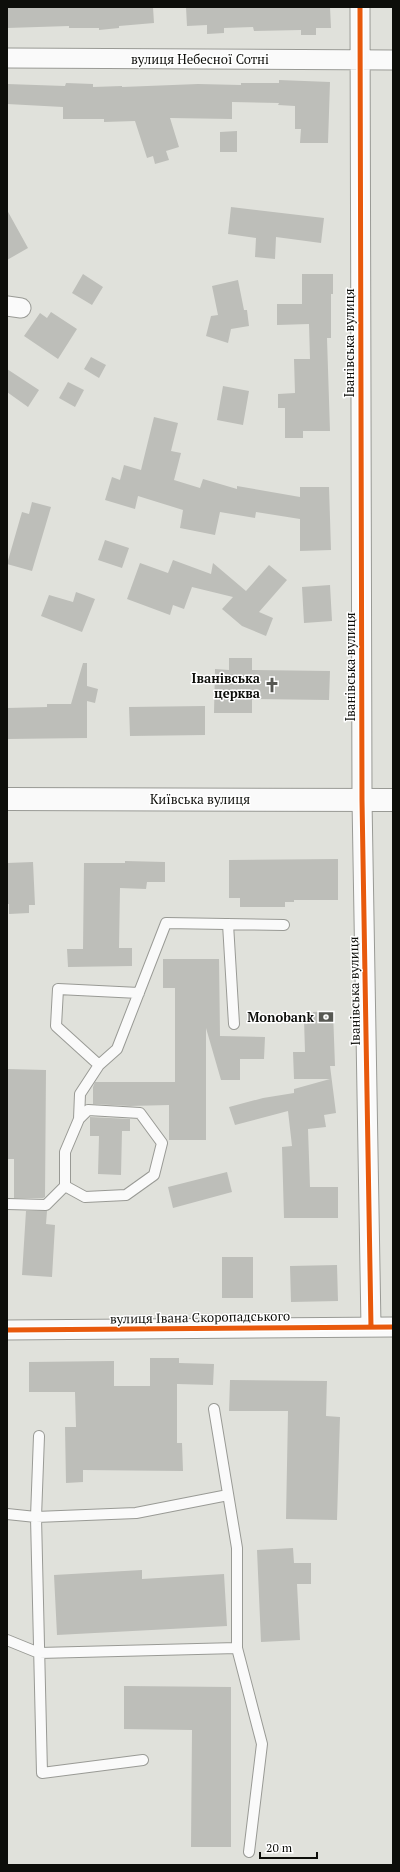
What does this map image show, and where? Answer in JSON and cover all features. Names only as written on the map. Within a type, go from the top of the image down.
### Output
[{"type":"main road","name":"Київська вулиця","points":[[7,799],[393,800]]},
{"type":"street","name":"Іванівська вулиця","points":[[360,7],[362,800],[371,1327]]},
{"type":"street","name":"вулиця Небесної Сотні","points":[[7,58],[393,60]]},
{"type":"street","name":"вулиця Івана Скоропадського","points":[[7,1330],[393,1327]]},
{"type":"lane","points":[[80,1119],[80,1094],[99,1065],[117,1049],[166,923],[284,926]]},
{"type":"lane","points":[[228,924],[234,1024]]},
{"type":"lane","points":[[99,1065],[56,1026],[58,989],[138,993]]},
{"type":"lane","points":[[7,1204],[46,1205],[65,1186],[65,1152],[80,1119],[88,1110],[140,1113],[162,1143],[154,1175],[126,1195],[85,1198],[65,1186]]},
{"type":"lane","points":[[214,1409],[237,1548],[237,1648],[262,1744],[249,1852]]},
{"type":"lane","points":[[38,1436],[36,1517],[42,1773],[143,1760]]},
{"type":"lane","points":[[7,1514],[36,1517],[136,1513],[228,1495]]},
{"type":"lane","points":[[7,1640],[39,1653],[237,1648]]},
{"type":"building","points":[[7,7],[153,7],[154,23],[119,26],[119,28],[99,30],[99,28],[69,28],[69,26],[7,28]]},
{"type":"building","points":[[186,7],[330,7],[331,28],[316,28],[316,35],[301,35],[301,30],[254,31],[253,27],[224,28],[224,33],[207,34],[207,25],[187,26]]},
{"type":"building","points":[[279,80],[330,82],[328,143],[300,143],[301,129],[295,129],[295,106],[278,105],[279,103],[232,102],[232,119],[170,118],[179,147],[166,151],[169,160],[155,164],[153,156],[147,158],[135,121],[104,122],[104,119],[63,119],[63,107],[7,104],[7,84],[65,86],[66,83],[93,84],[93,87],[122,87],[198,84],[241,85],[241,83],[279,83]]},
{"type":"building","points":[[237,131],[237,152],[220,152],[220,132]]},
{"type":"building","points":[[231,207],[324,218],[321,243],[276,237],[275,259],[255,257],[256,238],[228,234]]},
{"type":"building","points":[[7,210],[28,248],[7,260]]},
{"type":"building","points":[[83,274],[103,287],[92,305],[72,293]]},
{"type":"building","points":[[302,274],[333,274],[333,294],[331,294],[331,338],[327,338],[330,431],[303,431],[303,438],[285,438],[285,408],[278,408],[278,394],[295,393],[294,359],[310,359],[309,324],[277,325],[277,304],[302,304]]},
{"type":"building","points":[[238,280],[244,310],[247,310],[249,326],[231,329],[228,343],[206,336],[211,316],[218,315],[212,286]]},
{"type":"building","points":[[51,312],[77,329],[58,359],[24,336],[40,313],[47,318]]},
{"type":"building","points":[[91,357],[106,365],[99,378],[84,369]]},
{"type":"building","points":[[7,369],[39,390],[28,407],[7,392]]},
{"type":"building","points":[[68,382],[84,390],[75,407],[59,398]]},
{"type":"building","points":[[223,386],[249,391],[243,425],[217,420]]},
{"type":"building","points":[[154,417],[178,423],[171,451],[181,453],[174,480],[200,488],[203,479],[237,489],[237,486],[300,497],[300,487],[329,487],[331,550],[300,551],[300,519],[256,512],[255,518],[220,512],[215,535],[180,528],[183,510],[138,496],[135,509],[105,500],[112,477],[120,480],[124,465],[141,470]]},
{"type":"building","points":[[32,502],[51,507],[32,571],[7,564],[22,512],[29,514]]},
{"type":"building","points":[[105,540],[129,548],[122,568],[98,560]]},
{"type":"building","points":[[173,560],[211,574],[213,563],[246,591],[269,565],[287,580],[259,612],[273,618],[266,636],[242,626],[222,609],[233,597],[192,587],[184,609],[173,605],[170,615],[127,599],[140,563],[168,573]]},
{"type":"building","points":[[330,585],[332,621],[304,623],[302,587]]},
{"type":"building","points":[[76,592],[95,599],[82,632],[41,616],[49,595],[73,602]]},
{"type":"building","name":"Іванівська церква","points":[[229,658],[252,658],[252,670],[330,671],[329,700],[252,699],[252,713],[214,713],[215,669],[229,670]]},
{"type":"building","points":[[83,663],[87,663],[87,686],[98,689],[95,703],[87,701],[87,738],[7,739],[7,708],[47,707],[47,704],[71,704]]},
{"type":"building","points":[[205,706],[205,735],[130,736],[129,707]]},
{"type":"building","points":[[338,859],[338,900],[294,900],[294,902],[285,902],[285,907],[240,907],[240,898],[229,898],[229,860]]},
{"type":"building","points":[[125,861],[165,862],[165,882],[147,882],[146,889],[120,888],[119,948],[132,948],[132,966],[68,967],[67,949],[83,949],[84,863],[125,863]]},
{"type":"building","points":[[33,862],[35,905],[29,905],[29,913],[9,914],[9,904],[7,904],[7,863]]},
{"type":"building","points":[[163,959],[219,959],[220,1036],[265,1037],[264,1059],[240,1059],[240,1080],[221,1080],[206,1028],[206,1140],[169,1140],[169,1105],[130,1106],[93,1104],[93,1087],[95,1082],[175,1082],[175,988],[163,988]]},
{"type":"building","points":[[333,1011],[335,1066],[330,1066],[336,1113],[324,1115],[326,1127],[308,1129],[310,1187],[338,1187],[338,1218],[284,1218],[282,1147],[292,1146],[288,1111],[235,1125],[229,1107],[263,1098],[294,1093],[294,1089],[330,1079],[294,1079],[293,1052],[305,1052],[304,1019],[313,1019],[313,1012]]},
{"type":"building","points":[[7,1069],[46,1070],[45,1197],[43,1198],[14,1198],[14,1159],[7,1159]]},
{"type":"building","points":[[90,1117],[130,1119],[130,1131],[122,1131],[121,1175],[98,1174],[99,1136],[90,1136]]},
{"type":"building","points":[[227,1172],[232,1192],[173,1208],[168,1187]]},
{"type":"building","points":[[26,1211],[47,1211],[46,1224],[55,1225],[52,1277],[22,1275]]},
{"type":"building","points":[[222,1257],[253,1257],[253,1298],[222,1298]]},
{"type":"building","points":[[337,1265],[338,1301],[291,1302],[290,1266]]},
{"type":"building","points":[[150,1358],[179,1358],[179,1363],[214,1364],[213,1385],[177,1384],[177,1443],[182,1443],[183,1471],[83,1470],[83,1482],[66,1483],[65,1427],[76,1427],[75,1392],[29,1392],[29,1362],[114,1361],[114,1386],[150,1386]]},
{"type":"building","points":[[230,1380],[327,1381],[326,1416],[340,1417],[337,1520],[286,1519],[288,1411],[229,1411]]},
{"type":"building","points":[[293,1548],[294,1563],[311,1563],[311,1584],[297,1584],[300,1640],[261,1642],[257,1550]]},
{"type":"building","points":[[142,1570],[142,1579],[224,1574],[227,1626],[57,1635],[54,1575]]},
{"type":"building","points":[[124,1686],[231,1687],[231,1847],[191,1847],[192,1730],[124,1729]]},
{"type":"cycle path","points":[[360,7],[362,800],[371,1327]]},
{"type":"cycle path","points":[[7,1330],[393,1327]]},
{"type":"place","name":"Іванівська церква","points":[[272,685]]},
{"type":"place","name":"Monobank","points":[[326,1017]]}]
